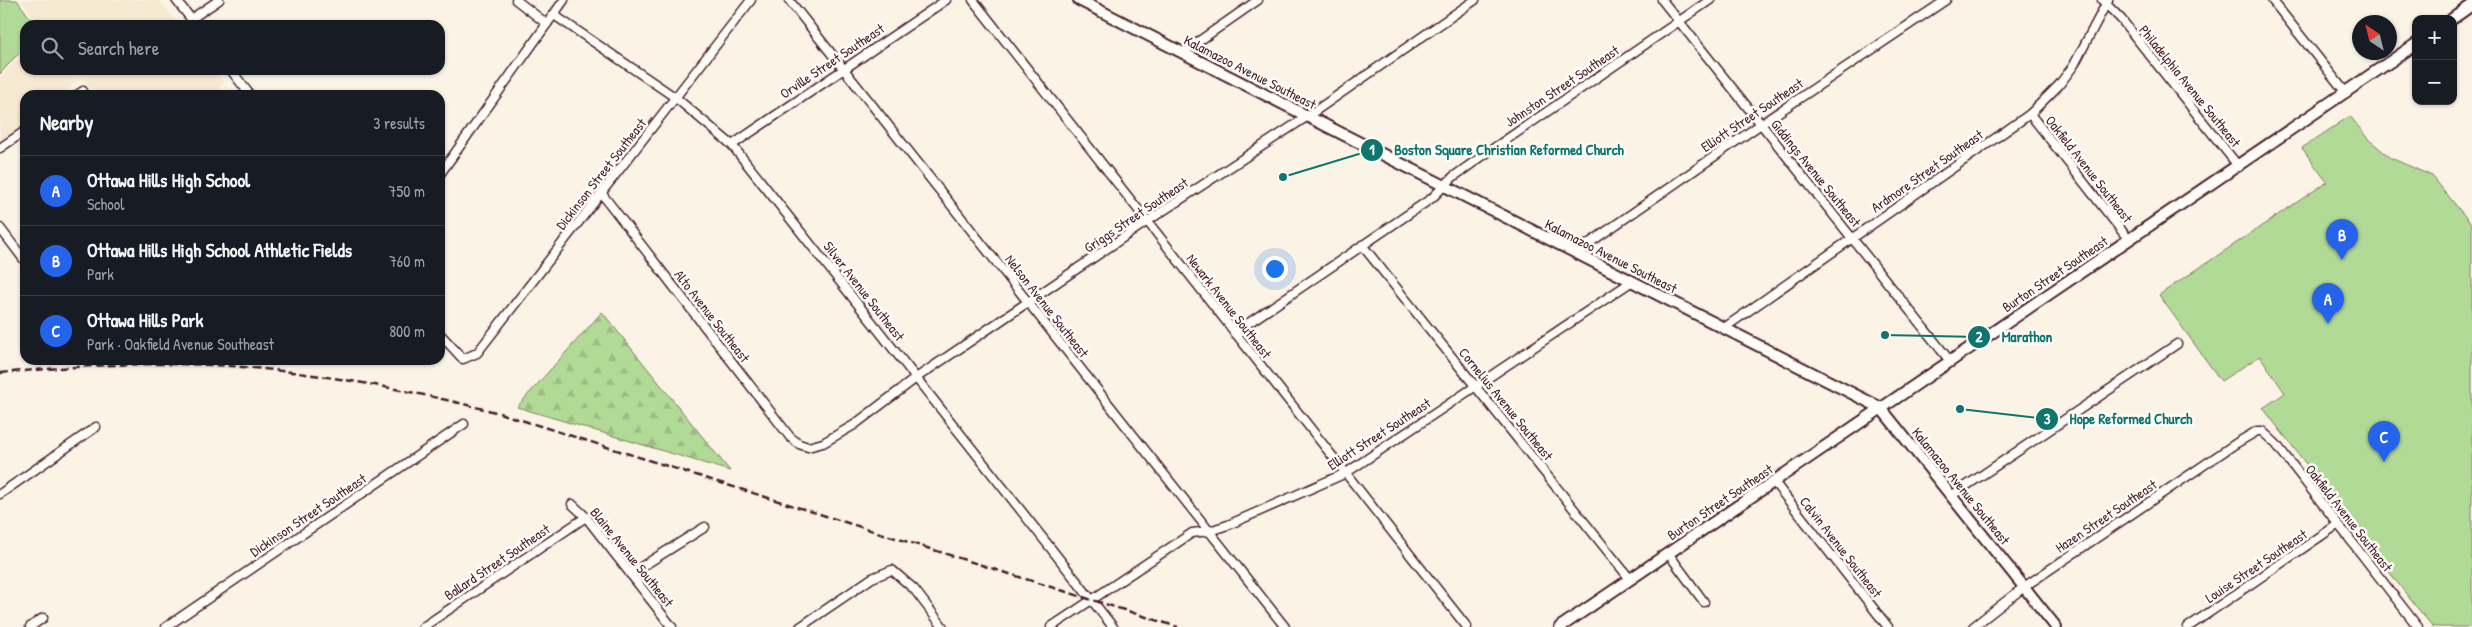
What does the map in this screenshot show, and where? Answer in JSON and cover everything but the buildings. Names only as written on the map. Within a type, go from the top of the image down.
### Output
[{"type":"main road","name":"Kalamazoo Avenue Southeast","points":[[1079,0],[1881,408],[2056,627]]},
{"type":"main road","points":[[2457,16],[2472,5]]},
{"type":"main road","name":"Burton Street Southeast","points":[[1560,627],[2412,47]]},
{"type":"street","points":[[176,0],[192,20]]},
{"type":"street","points":[[196,20],[219,0]]},
{"type":"street","points":[[516,0],[546,24]]},
{"type":"street","points":[[445,167],[564,0]]},
{"type":"street","name":"Dickinson Street Southeast","points":[[445,340],[457,354],[467,358],[476,353],[602,194],[751,0]]},
{"type":"street","name":"Nelson Avenue Southeast","points":[[789,0],[1285,627]]},
{"type":"street","name":"Orville Street Southeast","points":[[732,145],[946,0]]},
{"type":"street","name":"Newark Avenue Southeast","points":[[973,0],[1467,627]]},
{"type":"street","points":[[1182,53],[1258,0]]},
{"type":"street","name":"Griggs Street Southeast","points":[[808,447],[823,443],[854,425],[916,378],[1028,304],[1146,222],[1308,116],[1475,0]]},
{"type":"street","name":"Giddings Avenue Southeast","points":[[1662,0],[1950,361]]},
{"type":"street","name":"Johnston Street Southeast","points":[[1234,333],[1432,198],[1453,177],[1480,157],[1710,0]]},
{"type":"street","name":"Elliott Street Southeast","points":[[1575,253],[1761,124],[1946,0]]},
{"type":"street","points":[[2272,0],[2346,93]]},
{"type":"street","name":"Ardmore Street Southeast","points":[[1724,328],[2030,114],[2059,85],[2074,64],[2106,1]]},
{"type":"street","name":"Philadelphia Avenue Southeast","points":[[2106,1],[2238,167]]},
{"type":"street","name":"Silver Avenue Southeast","points":[[554,15],[676,98],[732,145],[1112,627]]},
{"type":"street","points":[[235,75],[246,90]]},
{"type":"street","name":"Oakfield Avenue Southeast","points":[[2030,114],[2129,240]]},
{"type":"street","points":[[0,148],[20,134]]},
{"type":"street","name":"Alto Avenue Southeast","points":[[602,194],[790,437],[799,444],[808,447]]},
{"type":"street","points":[[0,228],[20,254]]},
{"type":"street","name":"Cornelius Avenue Southeast","points":[[1362,245],[1630,579]]},
{"type":"street","name":"Elliott Street Southeast","points":[[1050,627],[1192,533],[1209,531],[1346,473],[1631,282]]},
{"type":"street","points":[[1951,496],[2177,344]]},
{"type":"street","name":"Dickinson Street Southeast","points":[[166,627],[464,424]]},
{"type":"street","points":[[0,494],[96,427]]},
{"type":"street","name":"Oakfield Avenue Southeast","points":[[2257,431],[2262,430],[2276,444],[2418,627]]},
{"type":"street","name":"Hazen Street Southeast","points":[[1973,627],[2024,587],[2257,431]]},
{"type":"street","name":"Calvin Avenue Southeast","points":[[1774,482],[1888,627]]},
{"type":"street","name":"Blaine Avenue Southeast","points":[[572,504],[586,517],[672,627]]},
{"type":"street","name":"Ballard Street Southeast","points":[[423,627],[586,517]]},
{"type":"street","name":"Louise Street Southeast","points":[[2188,627],[2337,525]]},
{"type":"street","points":[[630,574],[705,527]]},
{"type":"street","points":[[1668,553],[1704,602]]},
{"type":"street","points":[[800,627],[872,578],[892,570],[914,588],[943,627]]},
{"type":"street","points":[[30,627],[43,618]]},
{"type":"shaded area","points":[[21,0],[159,0],[174,20],[35,20]]},
{"type":"shaded area","points":[[20,57],[20,75],[218,75],[224,82],[218,90],[92,90],[83,79],[73,83],[69,90],[20,90],[20,131],[0,145],[0,77]]},
{"type":"green space","points":[[0,0],[17,0],[31,20],[20,20],[20,53],[0,74]]},
{"type":"green space","points":[[2350,116],[2368,139],[2391,158],[2432,176],[2472,225],[2472,627],[2433,627],[2410,599],[2263,408],[2285,393],[2260,356],[2221,381],[2159,295],[2327,182],[2302,148]]},
{"type":"green space","points":[[602,312],[730,471],[517,407]]},
{"type":"railway","points":[[0,373],[115,365]]},
{"type":"railway","points":[[202,365],[265,369],[333,378],[433,397],[499,413],[1178,627]]},
{"type":"place","name":"Boston Square Christian Reformed Church","points":[[1283,177]]},
{"type":"place","name":"Ottawa Hills High School Athletic Fields","points":[[2342,260]]},
{"type":"place","name":"Ottawa Hills High School","points":[[2328,324]]},
{"type":"place","name":"Marathon","points":[[1885,335]]},
{"type":"place","name":"Hope Reformed Church","points":[[1960,409]]},
{"type":"place","name":"Ottawa Hills Park","points":[[2384,462]]}]
